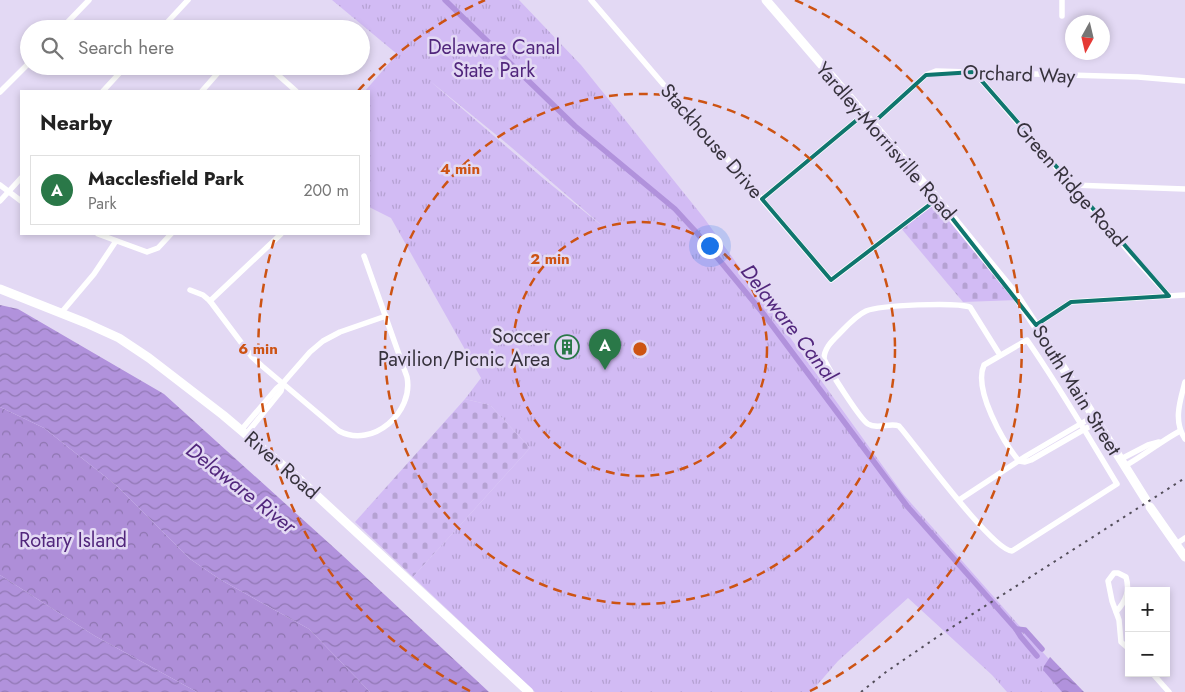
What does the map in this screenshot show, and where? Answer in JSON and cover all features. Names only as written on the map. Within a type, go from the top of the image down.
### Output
[{"type":"main road","name":"Yardley-Morrisville Road","points":[[766,0],[937,199],[1005,282]]},
{"type":"main road","name":"South Main Street","points":[[1005,282],[1036,325],[1148,504],[1185,558]]},
{"type":"main road","name":"River Road","points":[[0,289],[107,332],[134,348],[244,431],[300,480],[529,692]]},
{"type":"street","points":[[70,20],[89,0]]},
{"type":"street","points":[[169,20],[188,0]]},
{"type":"street","name":"Stackhouse Drive","points":[[591,0],[831,280],[937,199]]},
{"type":"street","points":[[1062,0],[1062,16]]},
{"type":"street","points":[[0,92],[20,72]]},
{"type":"street","name":"Orchard Way","points":[[872,124],[898,99],[931,72],[1138,77],[1185,81]]},
{"type":"street","name":"Green Ridge Road","points":[[974,72],[1169,296]]},
{"type":"street","points":[[104,90],[118,75]]},
{"type":"street","points":[[203,90],[216,75]]},
{"type":"street","points":[[278,75],[295,90]]},
{"type":"street","points":[[762,199],[864,114]]},
{"type":"street","points":[[0,201],[20,179]]},
{"type":"street","points":[[0,185],[20,200]]},
{"type":"street","points":[[1072,185],[1185,189]]},
{"type":"street","points":[[101,235],[142,251],[152,251],[158,248],[170,235]]},
{"type":"street","points":[[210,301],[280,235]]},
{"type":"street","points":[[61,313],[94,274],[116,241]]},
{"type":"street","points":[[190,290],[203,295],[210,301],[252,357],[345,434],[364,436],[381,430],[403,405],[408,390],[407,377],[364,256]]},
{"type":"street","points":[[1036,325],[1072,302],[1185,295]]},
{"type":"street","points":[[1000,355],[978,316],[970,307],[951,305],[901,306],[876,308],[867,311],[851,322],[836,337],[824,354],[824,359],[828,368],[866,422],[876,426],[893,424],[899,426],[978,523],[1000,545],[1009,551],[1019,547],[1117,484],[1027,340],[984,365],[982,371],[982,382],[987,407],[1019,461]]},
{"type":"street","points":[[244,431],[281,391],[283,383],[323,340],[386,316]]},
{"type":"street","points":[[1185,382],[1178,420],[1180,431],[1185,439]]},
{"type":"street","points":[[959,500],[1019,461],[1095,419]]},
{"type":"street","points":[[1123,463],[1152,450],[1159,442],[1180,431]]},
{"type":"street","points":[[1176,544],[1185,538]]},
{"type":"street","points":[[1116,612],[1124,604],[1128,584],[1124,575],[1114,573],[1108,580],[1112,601],[1116,612],[1119,620],[1121,642],[1125,646]]},
{"type":"street","points":[[1156,677],[1169,692]]},
{"type":"highlighted area","points":[[974,72],[1169,296],[1071,302],[1036,325],[937,199],[831,280],[762,199],[864,114],[872,124],[926,75]]},
{"type":"green space","name":"Delaware Canal State Park","points":[[332,0],[519,0],[581,65],[704,218],[903,494],[1047,657],[1082,692],[1007,692],[992,675],[908,598],[838,661],[811,692],[535,692],[413,577],[530,448],[490,405],[465,399],[481,378],[391,218],[370,208],[370,90],[366,90],[397,54],[370,32],[370,20],[356,20]],"holes":[[[430,81],[505,142],[606,229],[544,179]]]},
{"type":"green space","points":[[937,199],[1019,300],[963,302],[900,227]]},
{"type":"green space","points":[[465,399],[490,405],[530,448],[413,577],[355,522]]},
{"type":"green space","name":"Rotary Island","points":[[0,407],[44,428],[117,486],[190,559],[221,580],[309,629],[370,692],[197,692],[95,636],[0,575]]},
{"type":"water","name":"Delaware River","points":[[0,305],[18,309],[164,394],[341,554],[489,692],[370,692],[309,629],[221,580],[190,559],[117,486],[44,428],[0,407]]},
{"type":"water","points":[[0,575],[95,636],[197,692],[0,692]]},
{"type":"water","points":[[1050,657],[1084,692],[1062,692],[1043,670]]},
{"type":"waterway","name":"Delaware Canal","points":[[445,0],[575,126],[675,209],[697,233],[762,312],[907,506],[1016,629],[1037,656]]},
{"type":"waterway","name":"Delaware Canal","points":[[1016,629],[1025,630],[1042,649]]},
{"type":"railway","points":[[861,692],[886,672],[943,633],[1185,478]]},
{"type":"place","name":"Soccer Pavilion/Picnic Area","points":[[567,347]]},
{"type":"place","name":"Macclesfield Park","points":[[605,370]]}]
